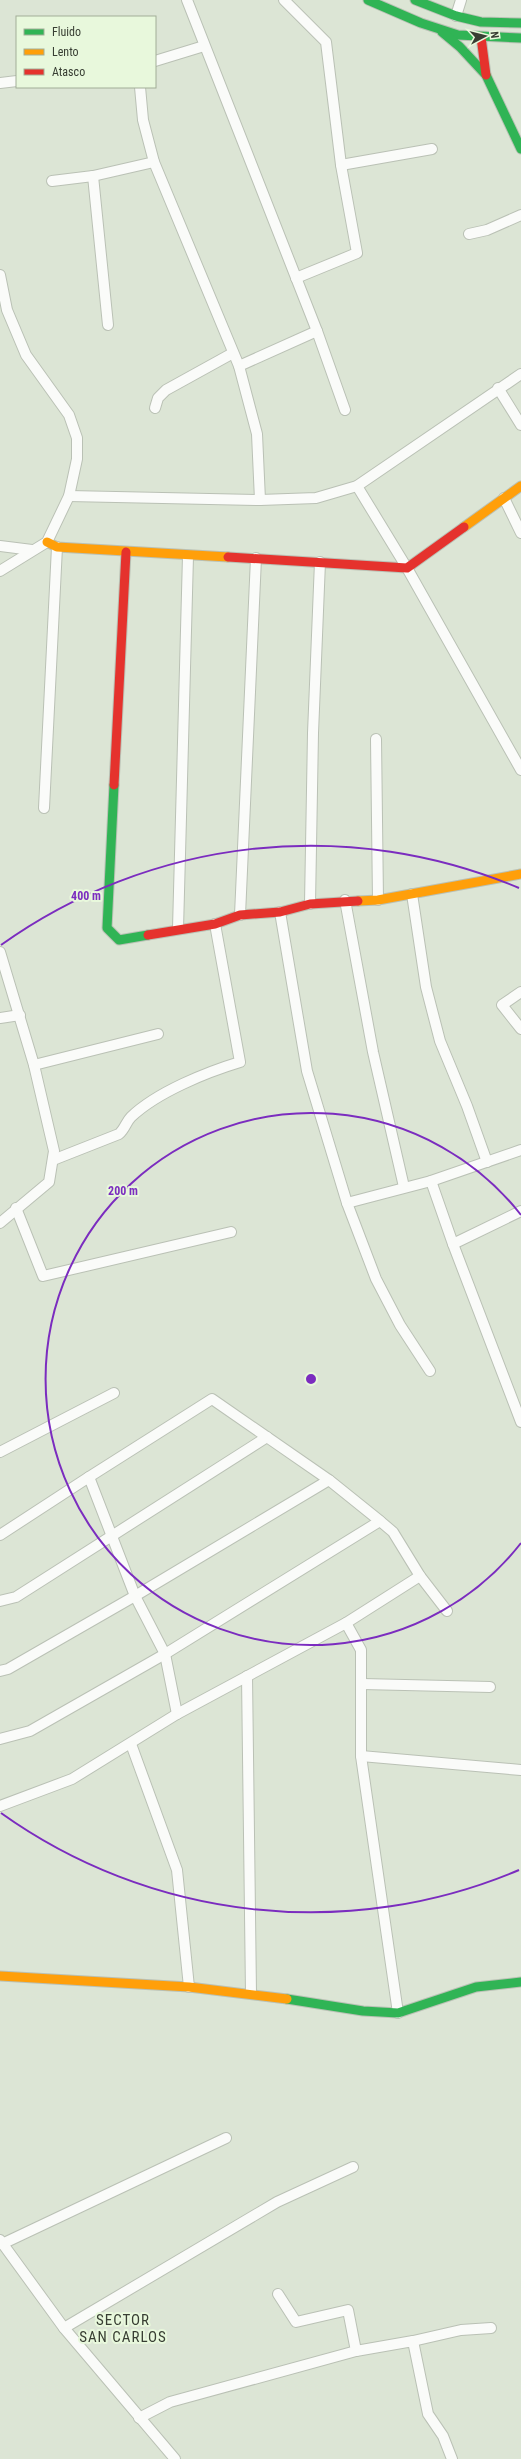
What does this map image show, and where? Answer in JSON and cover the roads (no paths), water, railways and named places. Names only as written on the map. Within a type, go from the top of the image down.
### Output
[{"type":"street","points":[[187,0],[317,331],[345,410]]},
{"type":"street","points":[[284,0],[326,42],[341,166],[357,253],[296,278]]},
{"type":"street","points":[[368,0],[436,28],[458,35],[521,38]]},
{"type":"street","points":[[415,0],[456,16],[481,22],[521,23]]},
{"type":"street","points":[[456,16],[461,0]]},
{"type":"street","points":[[436,28],[460,47],[486,75],[521,149]]},
{"type":"street","points":[[481,37],[486,75]]},
{"type":"street","points":[[156,61],[204,46]]},
{"type":"street","points":[[0,83],[16,81]]},
{"type":"street","points":[[140,88],[143,120],[154,162],[239,366],[257,434],[260,500]]},
{"type":"street","points":[[341,166],[432,149]]},
{"type":"street","points":[[52,181],[93,176],[154,162]]},
{"type":"street","points":[[93,176],[108,325]]},
{"type":"street","points":[[469,234],[487,230],[521,215]]},
{"type":"street","points":[[0,275],[7,310],[26,355],[69,415],[77,438],[77,459],[69,496],[47,542],[0,571]]},
{"type":"street","points":[[239,366],[317,331]]},
{"type":"street","points":[[155,408],[158,398],[166,390],[233,353]]},
{"type":"street","points":[[69,496],[260,500],[316,498],[357,486],[498,388],[521,374]]},
{"type":"street","points":[[498,388],[521,425]]},
{"type":"street","points":[[357,486],[407,568],[521,770]]},
{"type":"street","points":[[47,542],[57,547],[126,552],[256,558],[407,568],[521,486]]},
{"type":"street","points":[[504,498],[521,533]]},
{"type":"street","points":[[0,546],[32,550]]},
{"type":"street","points":[[44,808],[57,547]]},
{"type":"street","points":[[126,552],[107,928],[119,940],[178,929],[216,924],[240,915],[280,912],[310,904],[345,900],[378,900],[521,874]]},
{"type":"street","points":[[178,929],[188,556]]},
{"type":"street","points":[[240,915],[256,558]]},
{"type":"street","points":[[310,904],[313,733],[320,562]]},
{"type":"street","points":[[376,739],[378,900]]},
{"type":"street","points":[[412,894],[426,987],[440,1041],[467,1106],[487,1162]]},
{"type":"street","points":[[345,900],[373,1052],[404,1187]]},
{"type":"street","points":[[280,912],[307,1071],[347,1203],[376,1279],[400,1325],[430,1371]]},
{"type":"street","points":[[53,1160],[119,1134],[126,1129],[130,1118],[158,1098],[201,1074],[240,1062],[216,924]]},
{"type":"street","points":[[0,952],[34,1065],[54,1151],[49,1182],[16,1208],[0,1223]]},
{"type":"street","points":[[521,992],[502,1005],[521,1029]]},
{"type":"street","points":[[0,1018],[20,1015]]},
{"type":"street","points":[[34,1065],[158,1034]]},
{"type":"street","points":[[347,1203],[431,1180],[521,1150]]},
{"type":"street","points":[[431,1180],[453,1244],[521,1422]]},
{"type":"street","points":[[16,1208],[43,1276],[231,1232]]},
{"type":"street","points":[[453,1244],[521,1211]]},
{"type":"street","points":[[0,1452],[114,1393]]},
{"type":"street","points":[[0,1535],[212,1398],[328,1480],[393,1532],[420,1576],[447,1611]]},
{"type":"street","points":[[0,1601],[16,1597],[267,1437]]},
{"type":"street","points":[[89,1477],[135,1596],[165,1654],[177,1714]]},
{"type":"street","points":[[0,1671],[8,1669],[135,1596],[328,1480]]},
{"type":"street","points":[[0,1739],[30,1731],[165,1654],[380,1521]]},
{"type":"street","points":[[0,1806],[72,1779],[131,1744],[177,1714],[346,1623],[420,1576]]},
{"type":"street","points":[[346,1623],[361,1650],[362,1684],[359,1702],[361,1756],[398,2013]]},
{"type":"street","points":[[247,1676],[251,1993]]},
{"type":"street","points":[[362,1684],[490,1687]]},
{"type":"street","points":[[131,1744],[177,1870],[189,1987]]},
{"type":"street","points":[[361,1756],[521,1770]]},
{"type":"street","points":[[0,1976],[189,1987],[251,1993],[363,2011],[398,2013],[476,1987],[521,1982]]},
{"type":"street","points":[[175,2459],[64,2328],[1,2242],[226,2138]]},
{"type":"street","points":[[64,2328],[277,2202],[353,2167]]},
{"type":"street","points":[[278,2294],[296,2322],[348,2310],[356,2351]]},
{"type":"street","points":[[139,2418],[170,2402],[356,2351],[413,2341],[461,2330],[491,2328]]},
{"type":"street","points":[[413,2341],[428,2414],[443,2436],[452,2459]]},
{"type":"district","name":"SECTOR SAN CARLOS","points":[[123,2328]]}]
